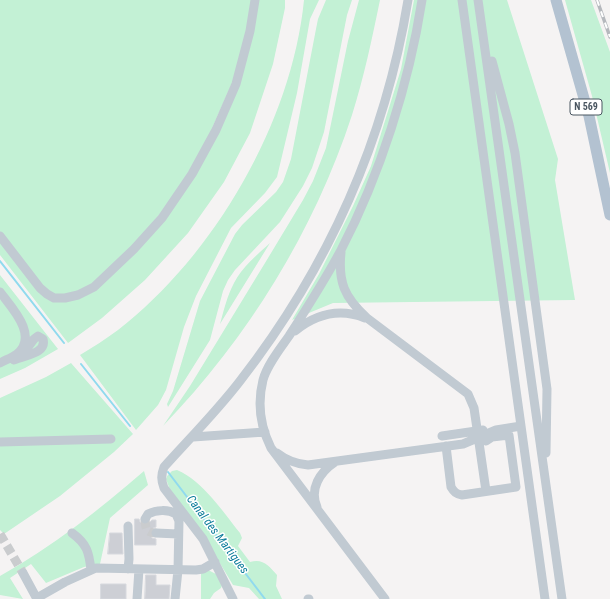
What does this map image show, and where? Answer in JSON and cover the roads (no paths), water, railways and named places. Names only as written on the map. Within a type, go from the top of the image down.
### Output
[{"type":"main road","name":"N 569","points":[[556,0],[589,116],[610,215]]},
{"type":"lane","points":[[0,236],[40,288],[54,298],[65,298],[78,295],[94,287],[107,276],[162,218],[192,174],[213,137],[236,84],[250,31],[255,0]]},
{"type":"lane","points":[[234,599],[203,539],[164,488],[161,480],[161,474],[164,467],[227,397],[274,336],[306,284],[340,221],[358,180],[384,107],[402,37],[408,0]]},
{"type":"lane","points":[[385,599],[271,448],[260,416],[260,398],[264,379],[342,247],[370,187],[392,125],[414,42],[422,0]]},
{"type":"lane","points":[[462,0],[545,599]]},
{"type":"lane","points":[[478,0],[563,599]]},
{"type":"lane","points":[[480,13],[496,82],[509,124],[515,153],[548,389],[546,447],[563,599]]},
{"type":"lane","points":[[342,247],[340,277],[345,293],[357,309],[468,394],[474,408],[486,491]]},
{"type":"lane","points":[[0,292],[17,314],[26,337],[19,351],[15,355],[0,363]]},
{"type":"lane","points":[[289,336],[312,319],[331,313],[341,312],[370,320]]},
{"type":"lane","points":[[0,366],[20,357]]},
{"type":"lane","points":[[442,436],[478,434],[521,426]]},
{"type":"lane","points":[[193,436],[265,432]]},
{"type":"lane","points":[[271,448],[282,456],[298,464],[308,465],[463,444],[478,434]]},
{"type":"lane","points":[[446,446],[451,487],[457,494],[462,495],[516,487],[509,435],[492,437],[487,440],[480,452]]},
{"type":"lane","points":[[0,442],[111,439]]},
{"type":"lane","points":[[320,514],[316,504],[315,488],[322,472],[336,461]]},
{"type":"lane","points":[[145,519],[148,514],[156,511],[173,512],[176,514],[179,521],[176,599]]},
{"type":"lane","points":[[128,526],[128,569]]},
{"type":"lane","points":[[72,533],[86,546],[90,556],[91,570]]},
{"type":"lane","points":[[156,533],[178,534]]},
{"type":"lane","points":[[23,574],[37,598],[59,585],[96,568],[196,570],[203,569],[215,562]]},
{"type":"lane","points":[[137,599],[139,569]]},
{"type":"waterway","name":"Canal des Martigues","points":[[0,261],[64,343]]},
{"type":"waterway","name":"Canal des Martigues","points":[[81,364],[130,426]]},
{"type":"waterway","name":"Canal des Martigues","points":[[168,472],[265,599]]},
{"type":"tunnel","points":[[145,519],[148,531],[156,533]]},
{"type":"tunnel","points":[[0,534],[23,573]]},
{"type":"railway","points":[[597,0],[610,37]]}]
